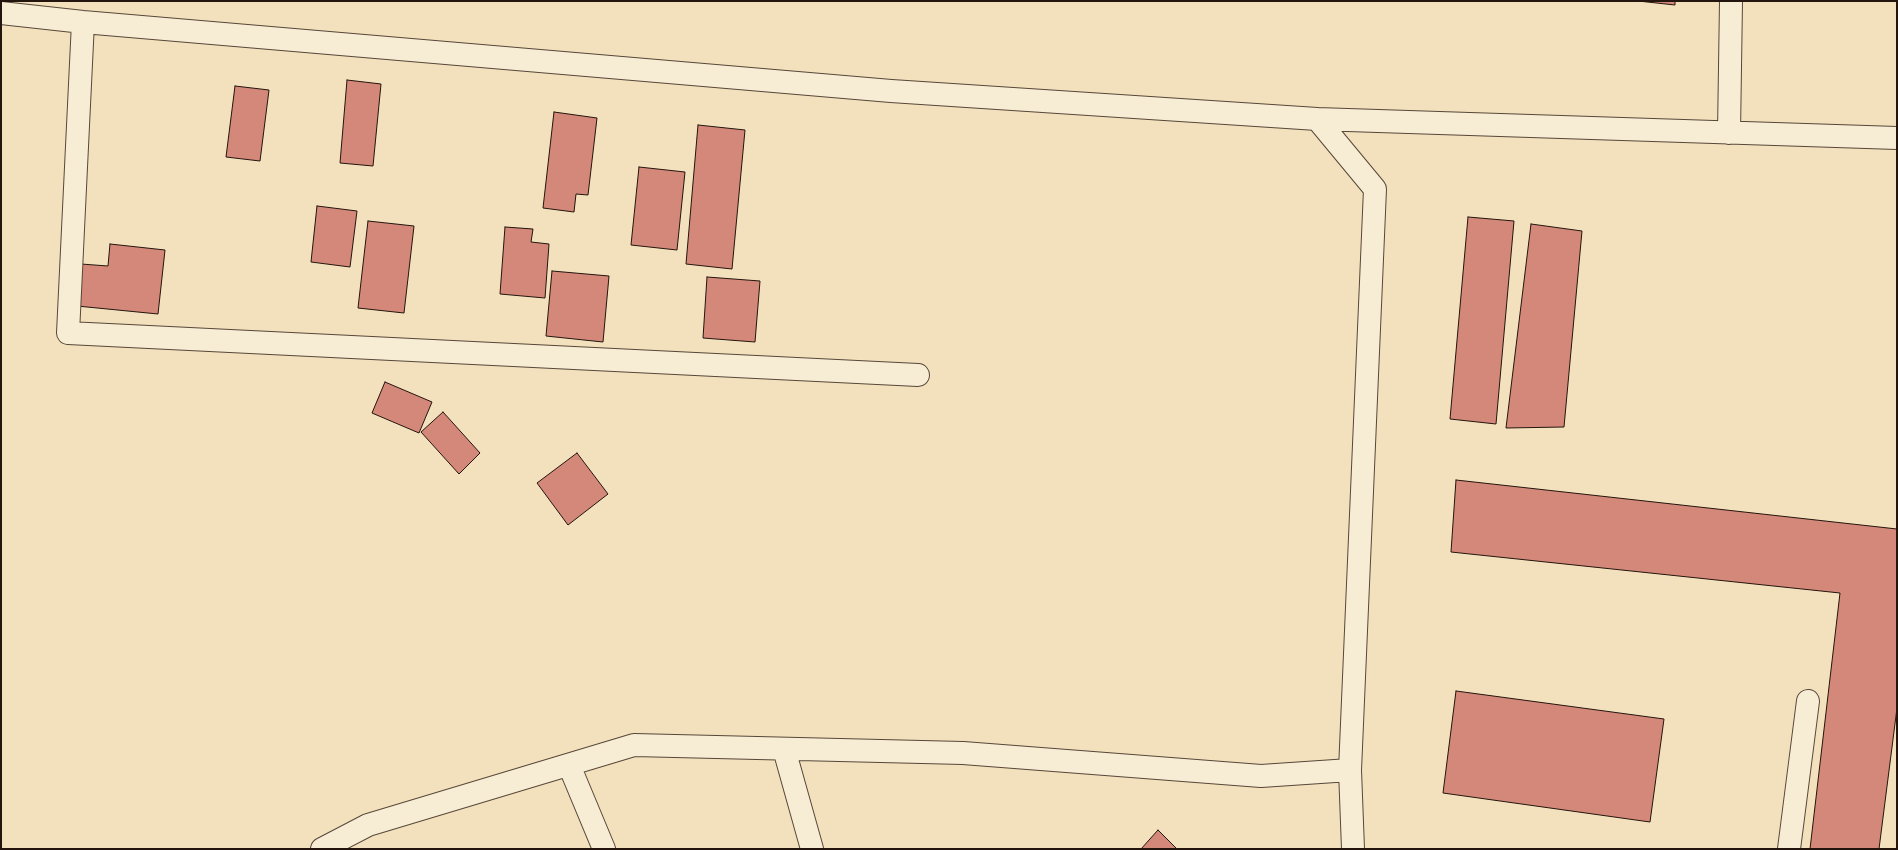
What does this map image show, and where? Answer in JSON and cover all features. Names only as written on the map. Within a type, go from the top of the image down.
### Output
[{"type":"street","points":[[1729,133],[1731,1]]},
{"type":"street","points":[[1,13],[83,22],[891,91],[1317,119],[1897,138]]},
{"type":"street","points":[[83,22],[68,332],[918,375]]},
{"type":"street","points":[[1317,119],[1375,189],[1350,770],[1353,849]]},
{"type":"street","points":[[1789,849],[1808,701]]},
{"type":"street","points":[[322,849],[368,825],[634,745],[963,753],[1261,776],[1350,770]]},
{"type":"street","points":[[784,749],[812,849]]},
{"type":"street","points":[[569,765],[604,849]]},
{"type":"building","points":[[1638,1],[1675,1],[1675,5]]},
{"type":"building","points":[[347,80],[381,84],[373,166],[340,163]]},
{"type":"building","points":[[235,86],[269,90],[260,161],[226,157]]},
{"type":"building","points":[[554,112],[597,118],[588,195],[576,194],[574,212],[543,208]]},
{"type":"building","points":[[698,125],[745,130],[732,269],[686,264]]},
{"type":"building","points":[[639,167],[685,172],[677,250],[631,245]]},
{"type":"building","points":[[317,206],[357,211],[350,267],[311,262]]},
{"type":"building","points":[[1468,217],[1514,221],[1496,424],[1450,419]]},
{"type":"building","points":[[368,221],[414,226],[404,313],[358,308]]},
{"type":"building","points":[[1531,224],[1582,231],[1564,427],[1506,428]]},
{"type":"building","points":[[505,227],[533,229],[531,242],[549,244],[545,298],[500,294]]},
{"type":"building","points":[[110,244],[165,250],[158,314],[77,306],[81,264],[108,266]]},
{"type":"building","points":[[552,271],[609,276],[603,342],[546,336]]},
{"type":"building","points":[[707,277],[760,281],[755,342],[703,338]]},
{"type":"building","points":[[385,382],[432,402],[419,433],[372,413]]},
{"type":"building","points":[[443,412],[480,453],[459,474],[421,432]]},
{"type":"building","points":[[577,453],[608,494],[568,525],[537,483]]},
{"type":"building","points":[[1456,480],[1897,529],[1897,708],[1879,849],[1810,849],[1840,593],[1451,552]]},
{"type":"building","points":[[1456,691],[1664,719],[1650,822],[1443,793]]},
{"type":"building","points":[[1158,830],[1177,849],[1141,849]]}]
